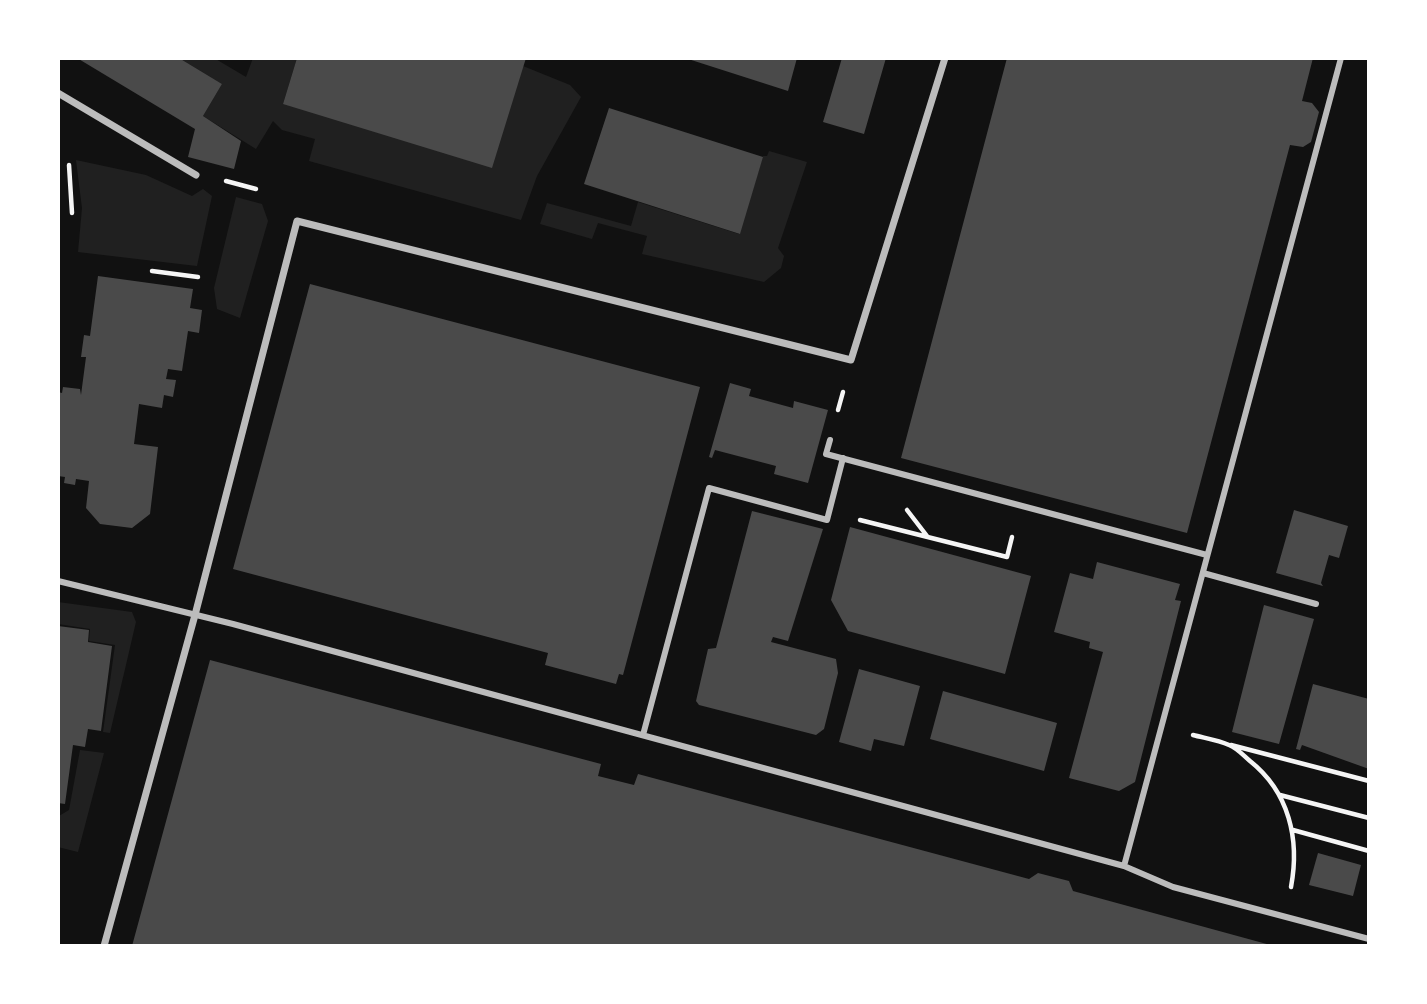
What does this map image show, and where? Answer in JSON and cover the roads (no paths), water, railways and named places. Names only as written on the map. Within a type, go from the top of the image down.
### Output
[{"type":"street","points":[[104,946],[195,615],[296,220],[851,360],[945,58]]},
{"type":"street","points":[[1124,866],[1341,58]]},
{"type":"street","points":[[58,93],[196,175]]},
{"type":"street","points":[[830,440],[826,454],[1208,555]]},
{"type":"street","points":[[643,735],[709,488],[827,520],[843,458]]},
{"type":"street","points":[[1203,573],[1316,604]]},
{"type":"street","points":[[58,581],[195,615],[1124,866],[1173,887],[1369,940]]}]
